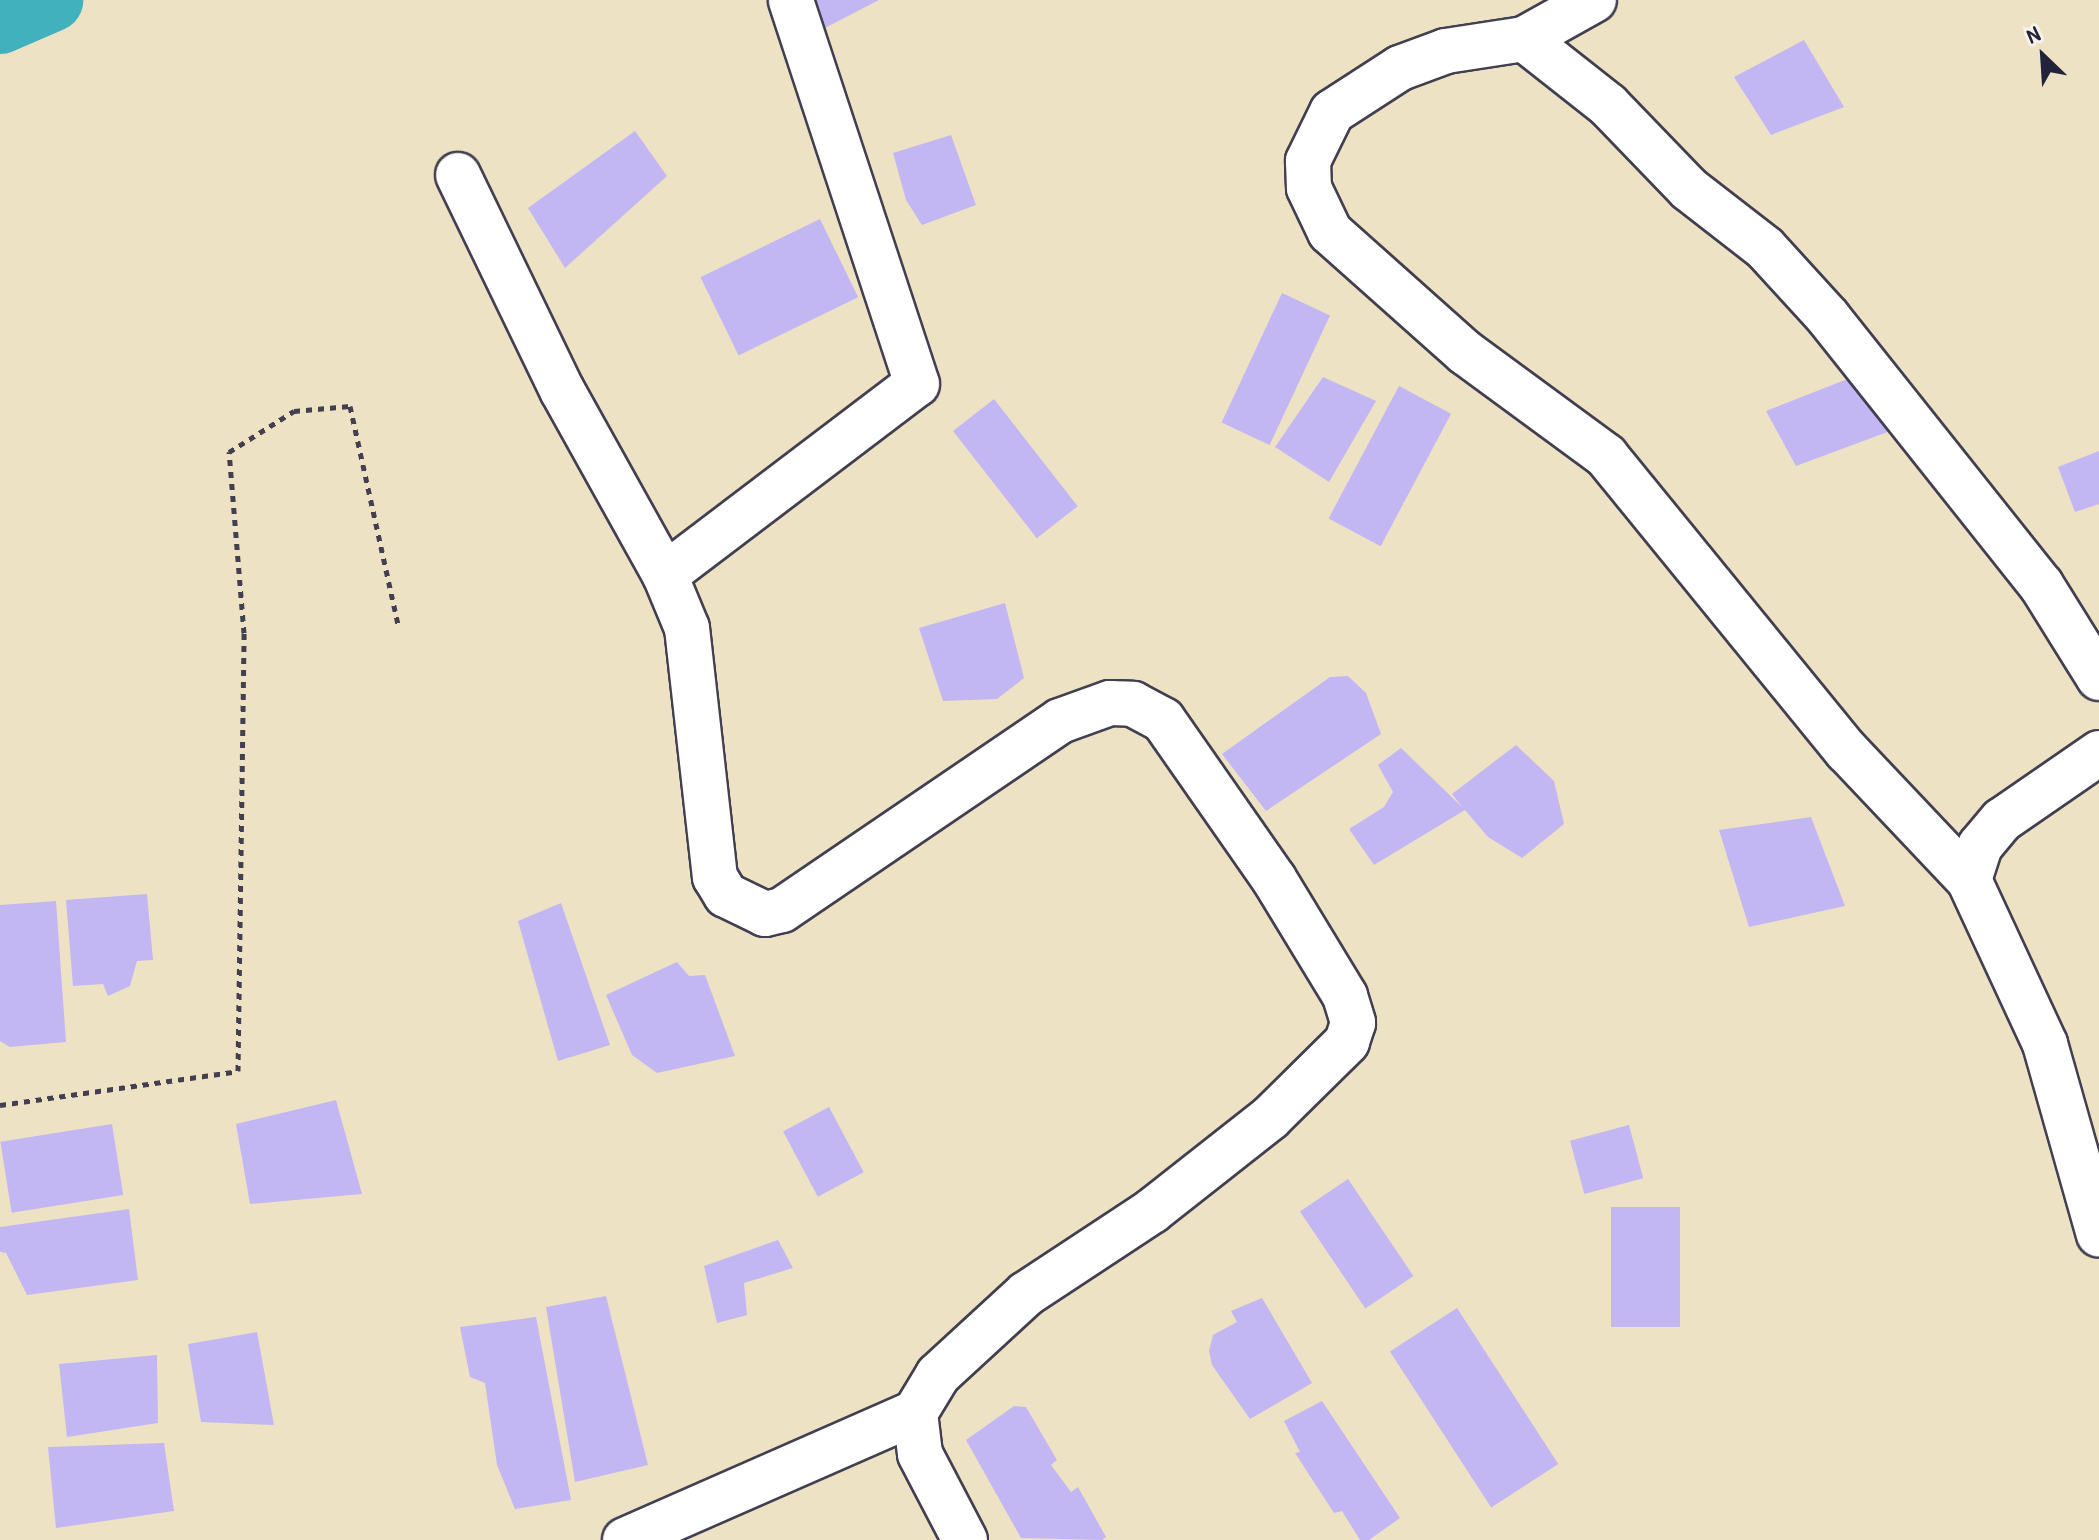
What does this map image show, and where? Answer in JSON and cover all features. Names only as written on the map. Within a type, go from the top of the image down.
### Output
[{"type":"street","points":[[665,575],[917,384],[791,0]]},
{"type":"street","points":[[1594,0],[1524,39],[1446,51],[1400,68],[1332,112],[1308,161],[1309,188],[1330,232],[1466,353],[1606,456],[1847,751],[1969,880],[2045,1044],[2099,1235]]},
{"type":"street","points":[[1524,39],[1608,105],[1689,189],[1765,248],[1807,294],[1899,401],[2031,572],[2099,678]]},
{"type":"street","points":[[458,175],[562,390],[665,575],[687,628],[715,877],[726,895],[765,914],[782,910],[1060,721],[1110,703],[1133,704],[1163,720],[1274,879],[1345,996],[1353,1023],[1347,1042],[1270,1118],[1152,1211],[1026,1294],[938,1375],[915,1413],[625,1540]]},
{"type":"street","points":[[1969,880],[1980,846],[2002,820],[2099,753]]},
{"type":"street","points":[[915,1413],[920,1454],[965,1540]]},
{"type":"path","points":[[0,1105],[238,1071],[244,633],[229,452],[294,411],[350,406],[398,624]]},
{"type":"building","points":[[809,0],[879,0],[823,29]]},
{"type":"building","points":[[1804,40],[1844,107],[1771,135],[1734,77]]},
{"type":"building","points":[[635,131],[667,176],[565,268],[528,208]]},
{"type":"building","points":[[951,135],[976,205],[922,225],[906,200],[893,153]]},
{"type":"building","points":[[820,219],[858,297],[739,355],[700,277]]},
{"type":"building","points":[[1282,293],[1330,315],[1270,445],[1222,423]]},
{"type":"building","points":[[1323,377],[1376,401],[1329,482],[1275,447]]},
{"type":"building","points":[[1850,378],[1893,430],[1796,466],[1766,411]]},
{"type":"building","points":[[1399,386],[1451,414],[1381,546],[1329,518]]},
{"type":"building","points":[[994,399],[1078,506],[1037,538],[953,431]]},
{"type":"building","points":[[2099,451],[2099,504],[2075,512],[2058,467]]},
{"type":"building","points":[[1005,603],[1024,678],[997,699],[943,701],[919,628]]},
{"type":"building","points":[[1348,676],[1366,693],[1381,734],[1266,811],[1222,754],[1330,677]]},
{"type":"building","points":[[1516,745],[1554,781],[1564,824],[1522,858],[1488,837],[1465,810],[1374,865],[1349,829],[1384,807],[1393,792],[1378,765],[1401,748],[1462,807],[1452,794]]},
{"type":"building","points":[[1811,817],[1845,906],[1749,927],[1719,830]]},
{"type":"building","points":[[147,894],[153,960],[137,961],[130,986],[108,996],[103,984],[73,986],[66,900]]},
{"type":"building","points":[[56,901],[66,1042],[10,1047],[0,1041],[0,905]]},
{"type":"building","points":[[561,903],[610,1045],[558,1061],[518,921]]},
{"type":"building","points":[[677,962],[689,976],[705,975],[735,1056],[657,1073],[632,1055],[606,995]]},
{"type":"building","points":[[336,1100],[362,1194],[250,1204],[236,1124]]},
{"type":"building","points":[[829,1107],[864,1172],[818,1197],[783,1131]]},
{"type":"building","points":[[112,1124],[123,1195],[12,1213],[0,1142]]},
{"type":"building","points":[[1629,1125],[1643,1178],[1584,1194],[1570,1141]]},
{"type":"building","points":[[1348,1179],[1413,1276],[1365,1308],[1300,1211]]},
{"type":"building","points":[[1611,1207],[1680,1207],[1680,1327],[1611,1327]]},
{"type":"building","points":[[129,1209],[138,1280],[27,1295],[6,1253],[0,1252],[0,1227]]},
{"type":"building","points":[[778,1240],[793,1268],[744,1283],[747,1315],[717,1323],[704,1266]]},
{"type":"building","points":[[606,1296],[648,1465],[575,1482],[546,1307]]},
{"type":"building","points":[[1262,1298],[1312,1383],[1250,1419],[1212,1365],[1209,1351],[1213,1335],[1237,1322],[1231,1311]]},
{"type":"building","points":[[1457,1308],[1558,1464],[1491,1508],[1390,1352]]},
{"type":"building","points":[[536,1317],[571,1500],[515,1509],[497,1465],[485,1383],[470,1377],[460,1327]]},
{"type":"building","points":[[257,1332],[274,1425],[201,1422],[188,1344]]},
{"type":"building","points":[[157,1355],[158,1423],[67,1437],[59,1364]]},
{"type":"building","points":[[1322,1401],[1400,1518],[1369,1540],[1360,1540],[1342,1511],[1334,1513],[1295,1453],[1300,1452],[1284,1421]]},
{"type":"building","points":[[1014,1406],[1026,1407],[1057,1460],[1051,1465],[1071,1492],[1078,1487],[1106,1537],[1102,1540],[1021,1538],[966,1440]]},
{"type":"building","points":[[164,1443],[174,1511],[56,1528],[48,1447]]},
{"type":"waterway","points":[[0,22],[51,0]]}]
